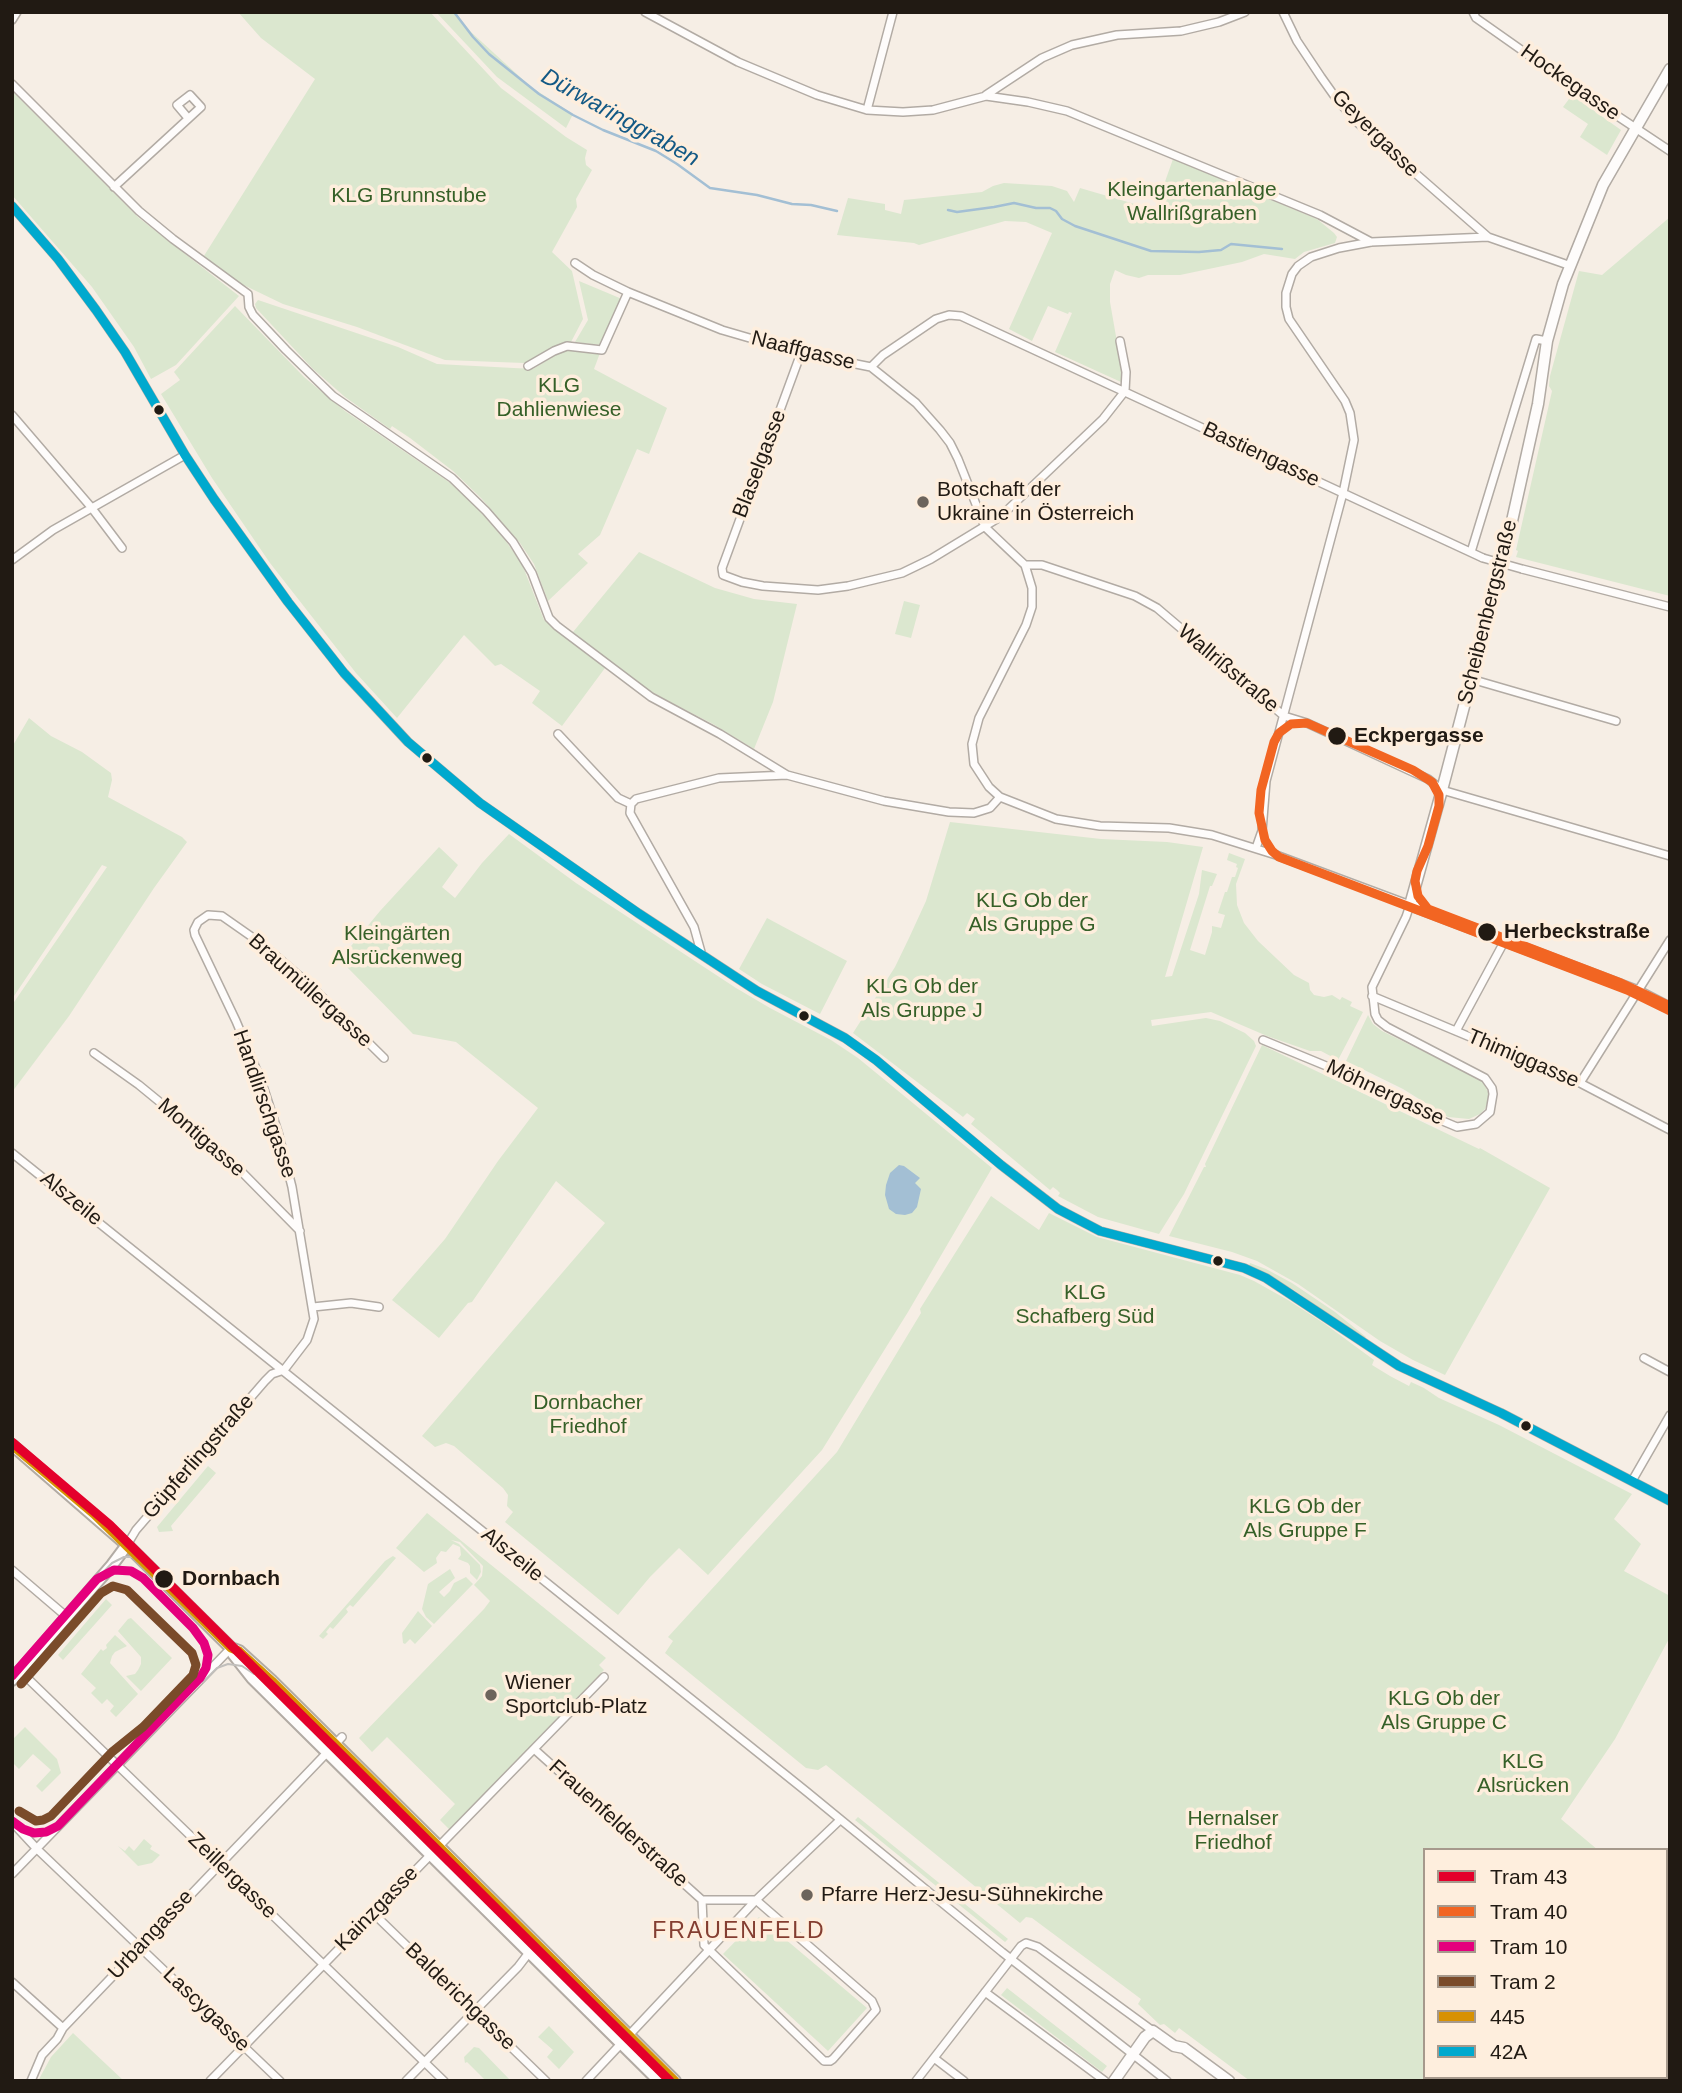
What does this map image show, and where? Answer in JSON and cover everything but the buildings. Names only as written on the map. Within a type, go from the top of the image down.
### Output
[{"type":"main road","points":[[12,1445],[127,1545],[231,1648],[239,1651],[338,1740],[441,1843],[529,1953]]},
{"type":"main road","name":"Güpferlingstraße","points":[[16,1676],[112,1566],[127,1545]]},
{"type":"main road","points":[[231,1648],[252,1678],[659,2081]]},
{"type":"main road","points":[[621,2044],[675,2081]]},
{"type":"street","points":[[12,20],[17,12]]},
{"type":"street","points":[[645,12],[738,62],[817,95],[867,110],[903,112],[933,110],[986,96],[1042,58],[1072,45],[1101,37],[1181,31],[1219,22],[1245,12]]},
{"type":"street","points":[[867,110],[894,12]]},
{"type":"street","name":"Geyergasse","points":[[1283,12],[1297,41],[1351,115],[1488,237]]},
{"type":"street","name":"Hockegasse","points":[[1473,12],[1476,18],[1670,151]]},
{"type":"street","name":"Scheibenbergstraße","points":[[1372,996],[1372,987],[1406,918],[1442,790],[1508,539],[1532,431],[1547,341],[1563,284],[1603,185],[1670,69]]},
{"type":"street","points":[[12,84],[114,187],[173,239],[248,294],[253,315],[334,396],[452,478],[515,545],[532,573],[549,618],[651,697],[720,734],[787,775],[884,801],[949,812],[974,813],[990,808],[1000,797]]},
{"type":"street","points":[[986,96],[1040,104],[1081,116],[1321,215],[1371,243]]},
{"type":"street","points":[[114,187],[188,118]]},
{"type":"street","points":[[12,206],[58,259],[120,344],[185,455],[288,602],[344,673],[398,733],[480,803],[630,908],[757,991],[845,1038],[876,1060],[1058,1209],[1101,1231],[1244,1268],[1293,1294],[1399,1366],[1502,1413],[1670,1501]]},
{"type":"street","points":[[1256,848],[1261,836],[1266,781],[1343,493],[1354,440],[1350,413],[1345,401],[1294,328],[1287,312],[1286,293],[1293,274],[1311,257],[1332,250],[1371,243],[1488,237],[1571,266]]},
{"type":"street","name":"Naaffgasse","points":[[575,263],[628,292],[722,330],[801,353],[871,367],[916,403],[940,429],[958,459],[985,527],[1025,565]]},
{"type":"street","points":[[528,366],[567,346],[602,350],[628,292]]},
{"type":"street","name":"Bastiengasse","points":[[871,367],[892,348],[936,319],[949,314],[955,315],[1483,558],[1670,607]]},
{"type":"street","name":"Scheibenbergstraße","points":[[1471,552],[1536,339],[1547,341]]},
{"type":"street","points":[[985,527],[1000,517],[1103,419],[1125,391],[1126,372],[1119,341]]},
{"type":"street","name":"Blaselgasse","points":[[801,353],[725,558],[723,575],[753,584],[789,588],[818,590],[848,586],[902,573],[985,527]]},
{"type":"street","points":[[12,415],[91,507],[121,548]]},
{"type":"street","points":[[12,560],[52,530],[185,455]]},
{"type":"street","points":[[1025,565],[1032,587],[1032,607],[1026,625],[979,718],[972,744],[974,764],[989,787],[1000,797],[1056,819],[1100,826],[1169,828],[1199,832],[1256,848],[1637,991],[1670,1008]]},
{"type":"street","name":"Wallrißstraße","points":[[1025,565],[1042,565],[1135,596],[1157,608],[1284,716],[1307,723],[1428,779],[1442,790],[1670,856]]},
{"type":"street","points":[[1471,679],[1616,721]]},
{"type":"street","points":[[558,734],[618,798],[631,804]]},
{"type":"street","points":[[701,953],[694,927],[630,813],[631,804],[636,799],[719,778],[787,775]]},
{"type":"street","name":"Braumüllergasse","points":[[198,922],[208,915],[222,916],[262,944],[310,985],[384,1058]]},
{"type":"street","name":"Handlirschgasse","points":[[198,922],[195,935],[262,1083],[292,1188],[314,1319],[310,1335],[284,1370]]},
{"type":"street","points":[[1580,1083],[1670,940]]},
{"type":"street","points":[[1456,1031],[1504,942]]},
{"type":"street","name":"Thimiggasse","points":[[1372,996],[1580,1083],[1670,1129]]},
{"type":"street","name":"Möhnergasse","points":[[1263,1040],[1336,1070],[1457,1127],[1476,1124],[1485,1118],[1490,1112],[1493,1094],[1485,1077],[1387,1027],[1375,1014],[1372,996]]},
{"type":"street","name":"Montigasse","points":[[94,1053],[139,1085],[218,1150],[300,1231]]},
{"type":"street","name":"Alszeile","points":[[14,1158],[284,1370],[1011,1959],[1167,2081]]},
{"type":"street","points":[[313,1307],[351,1303],[379,1307]]},
{"type":"street","points":[[1644,1359],[1670,1372]]},
{"type":"street","name":"Güpferlingstraße","points":[[127,1545],[136,1530],[265,1381],[272,1374],[284,1370]]},
{"type":"street","points":[[1632,1481],[1670,1415]]},
{"type":"street","points":[[12,1570],[67,1616]]},
{"type":"street","points":[[12,1874],[231,1648]]},
{"type":"street","name":"Zeillergasse","points":[[16,1676],[116,1765],[444,2081]]},
{"type":"street","name":"Kainzgasse","points":[[210,2081],[604,1677]]},
{"type":"street","name":"Urbangasse","points":[[31,2081],[42,2056],[63,2028],[338,1740]]},
{"type":"street","name":"Frauenfelderstraße","points":[[534,1749],[702,1900]]},
{"type":"street","points":[[586,2081],[757,1900],[840,1820]]},
{"type":"street","name":"Lascygasse","points":[[12,1822],[279,2081]]},
{"type":"street","points":[[702,1900],[757,1900],[876,2006],[874,2012],[833,2059],[822,2059],[709,1952],[703,1941],[702,1900]]},
{"type":"street","name":"Balderichgasse","points":[[373,1913],[546,2081]]},
{"type":"street","points":[[916,2081],[1026,1943],[1038,1947],[1174,2046],[1184,2048],[1229,2081]]},
{"type":"street","points":[[406,2081],[529,1953]]},
{"type":"street","points":[[12,1982],[63,2028]]},
{"type":"street","points":[[985,1992],[1105,2081]]},
{"type":"street","points":[[1114,2081],[1145,2037],[1153,2031]]},
{"type":"street","points":[[934,2058],[964,2081]]},
{"type":"green space","name":"KLG Brunnstube","points":[[238,12],[430,12],[501,88],[587,150],[586,165],[592,170],[576,199],[577,207],[552,252],[572,271],[583,319],[571,342],[524,363],[445,360],[357,327],[283,304],[227,277],[202,259],[315,79],[261,38]]},
{"type":"green space","points":[[436,12],[455,12],[471,32],[531,87],[573,114],[566,128],[497,77]]},
{"type":"green space","points":[[12,91],[139,218],[239,296],[176,365],[151,379],[134,347],[92,287],[12,195]]},
{"type":"green space","points":[[1572,95],[1621,130],[1607,155],[1580,137],[1588,124],[1563,107]]},
{"type":"green space","name":"Kleingartenanlage Wallrißgraben","points":[[1173,159],[1317,219],[1337,237],[1335,243],[1304,252],[1295,259],[1264,254],[1242,262],[1180,275],[1148,275],[1139,278],[1115,270],[1110,284],[1110,302],[1121,365],[1121,382],[1055,352],[1072,313],[1048,306],[1032,341],[1009,329],[1052,233],[1026,222],[1005,221],[919,245],[837,235],[848,198],[885,204],[885,210],[901,214],[904,200],[982,192],[1004,183],[1052,186],[1067,191],[1074,202],[1080,188],[1155,210]]},
{"type":"green space","points":[[1670,217],[1670,596],[1516,557],[1516,550],[1552,391],[1549,386],[1550,376],[1579,271],[1602,275]]},
{"type":"green space","points":[[579,281],[622,299],[601,345],[575,342],[588,320]]},
{"type":"green space","name":"KLG Dahlienwiese","points":[[258,300],[398,347],[437,364],[533,369],[567,348],[600,353],[594,369],[667,408],[649,454],[637,449],[600,535],[578,554],[588,563],[548,601],[534,564],[520,543],[481,498],[453,471],[410,438],[392,426],[390,429],[345,397],[312,368],[256,308]]},
{"type":"green space","points":[[235,306],[304,377],[345,411],[449,482],[476,507],[522,564],[544,620],[605,668],[562,726],[532,703],[540,691],[501,664],[495,666],[464,635],[397,718],[356,673],[270,563],[212,478],[161,394],[180,380],[174,372]]},
{"type":"green space","points":[[639,552],[715,588],[754,599],[797,604],[773,702],[754,749],[633,681],[573,632]]},
{"type":"green space","points":[[904,601],[920,605],[911,638],[895,634]]},
{"type":"green space","points":[[29,718],[51,736],[82,752],[111,773],[108,797],[187,842],[69,1016],[12,1092],[12,1005],[107,867],[102,865],[12,999],[12,747]]},
{"type":"green space","points":[[950,822],[1203,847],[1165,977],[1172,976],[1199,894],[1202,870],[1217,874],[1210,886],[1190,950],[1205,955],[1212,926],[1221,928],[1225,915],[1218,913],[1225,892],[1238,868],[1237,864],[1227,860],[1229,853],[1245,859],[1236,884],[1237,905],[1244,923],[1258,941],[1294,975],[1309,983],[1314,995],[1332,995],[1340,1000],[1342,997],[1352,1002],[1350,1006],[1363,1012],[1338,1060],[1321,1051],[1310,1051],[1267,1036],[1211,1012],[1151,1020],[1152,1026],[1206,1018],[1220,1021],[1245,1033],[1256,1046],[1184,1194],[1159,1234],[1098,1217],[1058,1196],[1060,1193],[1057,1190],[1053,1187],[1050,1190],[971,1124],[975,1119],[967,1113],[963,1117],[853,1033],[895,967],[909,938],[926,901]]},
{"type":"green space","points":[[509,834],[576,883],[736,988],[831,1040],[858,1058],[992,1168],[908,1312],[822,1450],[708,1575],[679,1548],[618,1615],[505,1522],[513,1512],[507,1506],[508,1495],[503,1488],[454,1446],[446,1443],[435,1447],[422,1436],[605,1223],[556,1181],[472,1302],[468,1303],[439,1338],[392,1300],[445,1239],[538,1108],[456,1042],[413,1034],[345,965],[342,957],[439,847],[458,865],[442,887],[455,898]]},
{"type":"green space","points":[[767,918],[847,961],[820,1014],[739,969]]},
{"type":"green space","points":[[1368,1015],[1373,1024],[1382,1031],[1449,1064],[1472,1072],[1481,1079],[1488,1092],[1485,1109],[1469,1119],[1448,1117],[1403,1089],[1346,1061]]},
{"type":"green space","points":[[1262,1045],[1480,1148],[1550,1188],[1445,1375],[1380,1341],[1298,1284],[1257,1261],[1169,1236],[1206,1167],[1205,1164]]},
{"type":"green space","name":"Hernalser Friedhof","points":[[991,1196],[1039,1230],[1049,1213],[1097,1237],[1254,1281],[1325,1324],[1374,1360],[1372,1365],[1390,1376],[1409,1386],[1411,1382],[1424,1388],[1632,1494],[1614,1519],[1641,1544],[1624,1571],[1670,1596],[1670,1637],[1615,1739],[1561,1819],[1596,1848],[1423,1848],[1423,2079],[1426,2079],[1423,2081],[1250,2081],[1179,2028],[1175,2033],[1164,2024],[1160,2025],[1138,2004],[1141,1999],[1032,1918],[1026,1917],[1020,1923],[826,1765],[818,1770],[806,1768],[665,1653],[673,1641],[668,1637],[837,1452],[921,1313],[920,1309]]},
{"type":"green space","points":[[1250,1263],[1292,1283],[1366,1337],[1364,1339],[1294,1290],[1249,1266]]},
{"type":"green space","points":[[208,1466],[216,1473],[171,1526],[173,1531],[159,1532],[157,1527]]},
{"type":"green space","name":"Wiener Sportclub-Platz","points":[[427,1513],[606,1658],[599,1665],[604,1670],[450,1830],[440,1820],[455,1804],[387,1737],[372,1752],[359,1738],[490,1601],[474,1585],[482,1576],[483,1566],[460,1542],[451,1540],[459,1544],[480,1565],[481,1572],[477,1580],[470,1573],[468,1563],[458,1559],[461,1555],[460,1547],[453,1544],[446,1552],[441,1551],[436,1558],[437,1563],[424,1572],[396,1548]]},
{"type":"green space","points":[[393,1556],[396,1558],[353,1607],[350,1605],[346,1609],[348,1612],[333,1629],[330,1627],[323,1639],[319,1636],[385,1561]]},
{"type":"green space","points":[[450,1569],[455,1578],[439,1592],[444,1597],[454,1583],[466,1577],[473,1584],[434,1624],[422,1609],[428,1584]]},
{"type":"green space","points":[[106,1599],[112,1605],[63,1660],[58,1655]]},
{"type":"green space","points":[[418,1611],[432,1626],[415,1644],[410,1639],[405,1644],[402,1633]]},
{"type":"green space","points":[[131,1618],[172,1658],[141,1691],[126,1676],[135,1674],[141,1664],[141,1657],[118,1631]]},
{"type":"green space","points":[[115,1635],[127,1646],[115,1652],[110,1663],[138,1694],[116,1717],[110,1711],[114,1706],[107,1699],[102,1704],[91,1693],[96,1688],[81,1674],[101,1649],[103,1651],[107,1648],[106,1645]]},
{"type":"green space","points":[[25,1727],[57,1759],[61,1773],[42,1792],[36,1786],[51,1770],[33,1754],[19,1769],[12,1762],[12,1740]]},
{"type":"green space","points":[[858,1817],[1008,1939],[1005,1942],[855,1820]]},
{"type":"green space","points":[[144,1839],[152,1846],[150,1849],[160,1855],[152,1863],[138,1866],[118,1846],[125,1851],[129,1846],[134,1851]]},
{"type":"green space","points":[[759,1917],[867,2008],[828,2051],[723,1954]]},
{"type":"green space","points":[[1007,1988],[1107,2066],[1102,2072],[1001,1995]]},
{"type":"green space","points":[[549,2026],[574,2052],[559,2069],[547,2057],[553,2050],[538,2037]]},
{"type":"green space","points":[[73,2033],[124,2081],[38,2081],[51,2057]]},
{"type":"green space","points":[[474,2047],[479,2048],[511,2081],[486,2081],[465,2063],[464,2057]]},
{"type":"water","points":[[899,1165],[920,1178],[915,1183],[921,1189],[917,1207],[912,1213],[905,1215],[896,1214],[889,1209],[885,1195],[890,1173]]},
{"type":"waterway","name":"Dürwaringgraben","points":[[454,12],[489,54],[539,94],[603,130],[656,151],[710,188],[837,211]]},
{"type":"waterway","name":"Dürwaringgraben","points":[[948,210],[957,212],[1014,203],[1050,208],[1075,226],[1151,251],[1199,252],[1221,250],[1231,244],[1282,249]]},
{"type":"tram line","name":"40","points":[[1670,1006],[1621,983],[1428,909],[1418,896],[1415,881],[1439,806],[1439,795],[1432,782],[1413,770],[1307,723],[1291,724],[1279,733],[1261,790],[1259,813],[1265,840],[1279,857],[1627,990],[1670,1011]]},
{"type":"tram line","name":"43","points":[[12,1442],[110,1525],[670,2081]]},
{"type":"tram line","points":[[97,1579],[112,1563],[124,1557],[139,1557],[150,1564]]},
{"type":"tram line","name":"10","points":[[12,1676],[97,1579],[114,1570],[131,1571],[143,1578],[193,1628],[204,1643],[208,1655],[206,1668],[200,1678],[58,1826],[46,1832],[34,1833],[12,1821]]},
{"type":"tram line","name":"2","points":[[19,1811],[36,1821],[51,1816],[112,1752],[143,1727],[193,1675],[196,1665],[192,1653],[127,1590],[113,1586],[101,1593],[21,1684]]},
{"type":"tram line","points":[[203,1682],[217,1668],[228,1664],[242,1666],[254,1674]]},
{"type":"transit line","name":"42A","points":[[12,206],[58,259],[96,310],[125,352],[185,455],[288,602],[344,673],[408,742],[480,803],[638,913],[757,991],[845,1038],[876,1060],[1058,1209],[1100,1231],[1244,1268],[1266,1278],[1399,1366],[1501,1413],[1670,1501]]},
{"type":"transit line","name":"445","points":[[12,1445],[94,1514],[231,1648],[239,1651],[272,1681],[675,2081]]},
{"type":"place","name":"Botschaft der Ukraine in Österreich","points":[[923,502]]},
{"type":"place","name":"Eckpergasse","points":[[1337,736]]},
{"type":"place","name":"Herbeckstraße","points":[[1487,932]]},
{"type":"place","name":"Dornbach","points":[[164,1579]]},
{"type":"place","name":"Wiener Sportclub-Platz","points":[[491,1695]]},
{"type":"place","name":"Pfarre Herz-Jesu-Sühnekirche","points":[[807,1895]]},
{"type":"district","name":"FRAUENFELD","points":[[739,1932]]},
{"type":"park label","name":"KLG Ob der Als Gruppe G","points":[[1032,913]]},
{"type":"park label","name":"Kleingärten Alsrückenweg","points":[[397,946]]},
{"type":"park label","name":"KLG Ob der Als Gruppe J","points":[[922,999]]},
{"type":"park label","name":"KLG Schafberg Süd","points":[[1085,1305]]},
{"type":"park label","name":"Dornbacher Friedhof","points":[[588,1415]]},
{"type":"park label","name":"KLG Ob der Als Gruppe F","points":[[1305,1519]]},
{"type":"park label","name":"KLG Ob der Als Gruppe C","points":[[1444,1711]]},
{"type":"park label","name":"KLG Alsrücken","points":[[1523,1774]]}]
